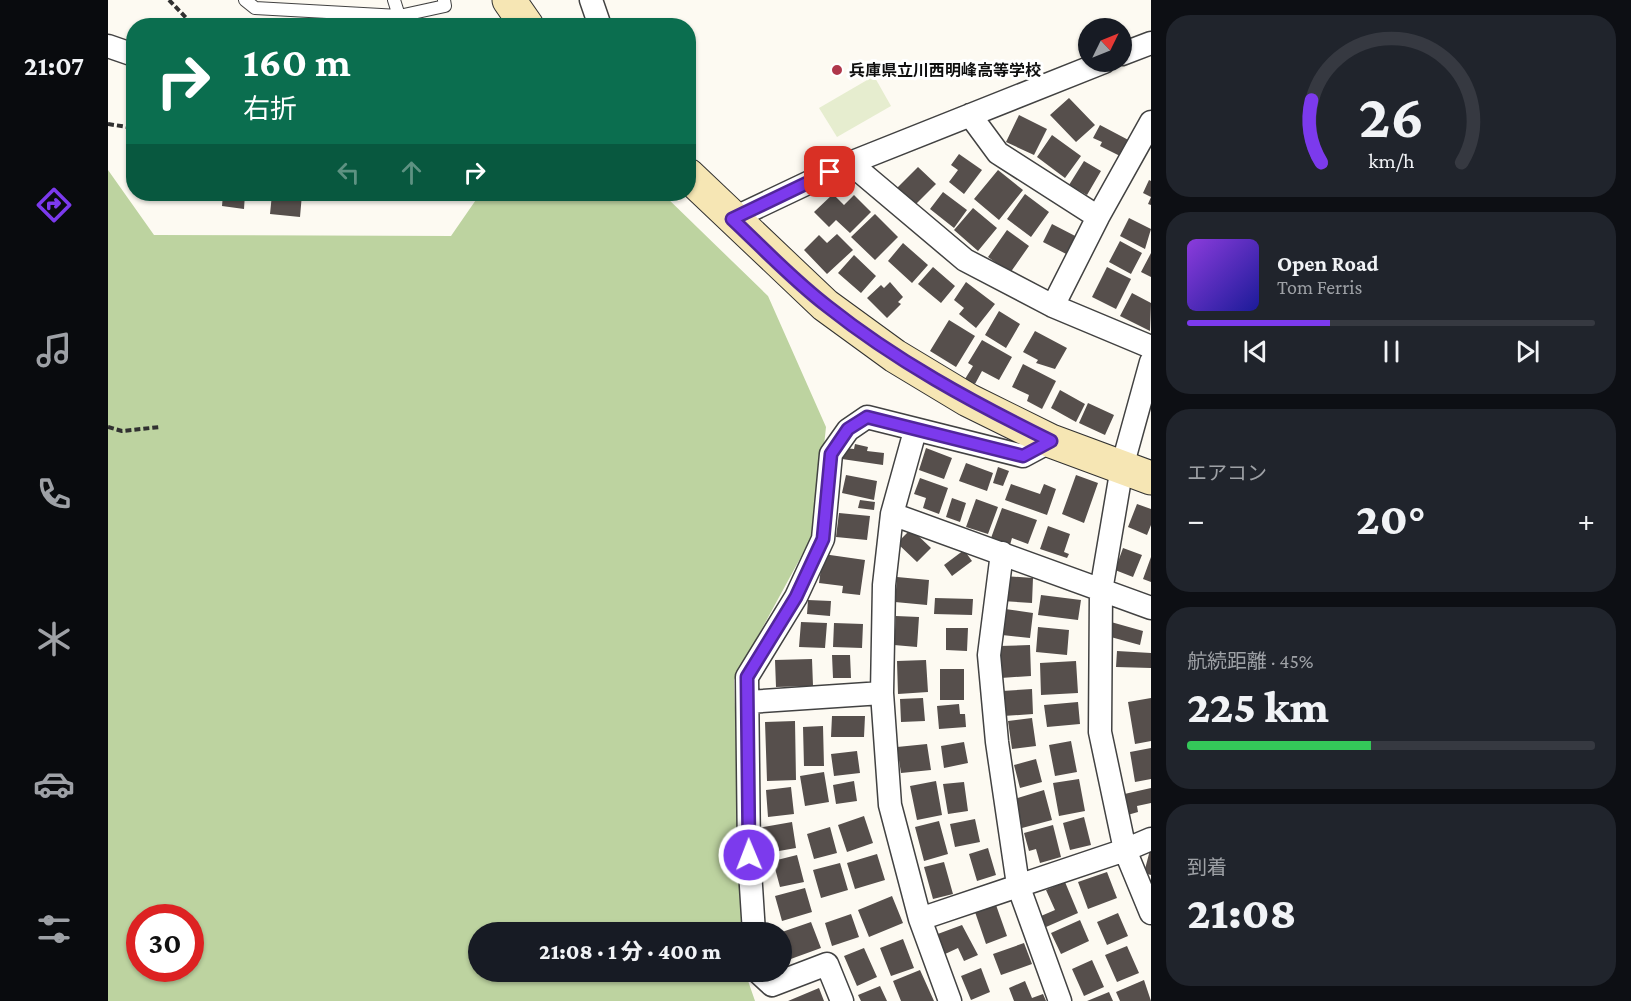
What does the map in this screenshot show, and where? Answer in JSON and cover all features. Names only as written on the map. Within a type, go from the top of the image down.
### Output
[{"type":"street","points":[[509,0],[521,18]]},
{"type":"street","points":[[591,0],[597,18]]},
{"type":"street","points":[[1132,50],[1151,43]]},
{"type":"street","points":[[108,46],[126,53]]},
{"type":"street","points":[[732,219],[850,163],[1079,72]]},
{"type":"street","points":[[970,115],[998,153],[1098,217]]},
{"type":"street","points":[[1053,306],[1098,217],[1151,122]]},
{"type":"street","points":[[850,163],[965,260],[1053,306],[1151,347]]},
{"type":"street","points":[[696,183],[825,305],[895,356],[968,400],[1051,441],[1136,473]]},
{"type":"street","points":[[1151,362],[1136,473],[1101,591],[1100,732],[1125,850],[1151,913]]},
{"type":"street","points":[[753,922],[749,855],[747,677],[796,597],[823,539],[831,454],[848,429],[867,417],[915,431],[1023,456],[1051,441]]},
{"type":"street","points":[[915,431],[892,514],[884,585],[882,693],[890,805],[921,919],[950,1001]]},
{"type":"street","points":[[892,514],[1151,608]]},
{"type":"street","points":[[1002,553],[989,655],[997,742],[1018,885],[1060,1001]]},
{"type":"street","points":[[748,702],[882,693]]},
{"type":"street","points":[[921,919],[1125,850],[1151,839]]},
{"type":"street","points":[[768,986],[827,964],[842,1001]]},
{"type":"lane","points":[[245,0],[255,8],[399,16],[445,6],[444,0]]},
{"type":"lane","points":[[394,0],[399,16]]},
{"type":"path","points":[[169,0],[186,18]]},
{"type":"path","points":[[108,124],[126,127]]},
{"type":"path","points":[[108,427],[122,431],[159,427]]},
{"type":"green space","points":[[874,76],[891,106],[837,137],[819,108]]},
{"type":"green space","points":[[108,170],[126,195],[126,201],[130,201],[154,235],[451,236],[475,201],[670,201],[768,296],[826,427],[815,531],[734,680],[743,922],[468,922],[468,982],[748,982],[755,1001],[108,1001]]},
{"type":"building","points":[[1069,98],[1095,125],[1076,142],[1050,115]]},
{"type":"building","points":[[1019,115],[1047,129],[1034,155],[1006,142]]},
{"type":"building","points":[[1100,125],[1136,144],[1128,160],[1100,146],[1102,142],[1093,138]]},
{"type":"building","points":[[1052,135],[1081,156],[1065,178],[1037,157]]},
{"type":"building","points":[[959,154],[982,170],[964,194],[949,182],[958,170],[951,165]]},
{"type":"building","points":[[1084,161],[1101,171],[1087,195],[1069,185]]},
{"type":"building","points":[[918,167],[936,184],[914,206],[896,189]]},
{"type":"building","points":[[998,170],[1023,190],[999,220],[974,199]]},
{"type":"building","points":[[1149,180],[1151,181],[1151,197],[1143,193]]},
{"type":"building","points":[[943,192],[967,210],[954,228],[930,209]]},
{"type":"building","points":[[833,194],[844,205],[854,195],[871,212],[850,233],[836,220],[829,227],[814,212]]},
{"type":"building","points":[[1025,194],[1049,212],[1031,237],[1007,219]]},
{"type":"building","points":[[222,201],[245,201],[244,209],[222,206]]},
{"type":"building","points":[[271,201],[301,201],[300,217],[270,214]]},
{"type":"building","points":[[973,208],[997,228],[978,251],[954,230]]},
{"type":"building","points":[[875,214],[898,237],[875,260],[851,237]]},
{"type":"building","points":[[1129,218],[1151,229],[1145,249],[1120,236]]},
{"type":"building","points":[[1052,224],[1081,239],[1072,257],[1043,242]]},
{"type":"building","points":[[1007,230],[1029,246],[1010,273],[988,257]]},
{"type":"building","points":[[837,234],[853,250],[827,274],[804,250],[819,235],[827,243]]},
{"type":"building","points":[[1120,241],[1142,253],[1131,274],[1109,262]]},
{"type":"building","points":[[903,243],[928,265],[912,283],[888,261]]},
{"type":"building","points":[[1151,253],[1151,277],[1141,272]]},
{"type":"building","points":[[854,255],[876,276],[861,293],[838,273]]},
{"type":"building","points":[[933,267],[955,286],[941,303],[918,284]]},
{"type":"building","points":[[1107,267],[1131,279],[1116,309],[1092,297]]},
{"type":"building","points":[[890,282],[903,297],[898,302],[901,304],[887,318],[867,298],[881,285],[884,288]]},
{"type":"building","points":[[966,282],[995,304],[976,328],[959,314],[964,308],[954,300]]},
{"type":"building","points":[[1132,293],[1151,303],[1150,331],[1120,316]]},
{"type":"building","points":[[999,311],[1020,324],[1006,348],[985,335]]},
{"type":"building","points":[[949,320],[975,336],[956,367],[930,351]]},
{"type":"building","points":[[1035,331],[1067,348],[1055,369],[1036,363],[1038,360],[1023,352]]},
{"type":"building","points":[[982,340],[1012,357],[999,380],[982,371],[975,384],[965,379],[973,366],[968,363]]},
{"type":"building","points":[[1023,364],[1056,381],[1042,409],[1027,401],[1029,395],[1012,387]]},
{"type":"building","points":[[1060,390],[1085,404],[1076,422],[1051,408]]},
{"type":"building","points":[[1088,403],[1114,415],[1105,435],[1079,423]]},
{"type":"building","points":[[855,444],[868,447],[867,451],[884,453],[883,465],[842,459],[844,448],[854,449]]},
{"type":"building","points":[[926,448],[952,458],[944,479],[919,470]]},
{"type":"building","points":[[966,463],[993,473],[987,491],[959,481]]},
{"type":"building","points":[[998,467],[1009,471],[1003,486],[993,483]]},
{"type":"building","points":[[846,475],[877,481],[874,500],[842,493]]},
{"type":"building","points":[[1076,475],[1098,483],[1084,523],[1062,514]]},
{"type":"building","points":[[920,478],[948,488],[939,514],[923,508],[926,498],[914,494]]},
{"type":"building","points":[[1011,484],[1040,494],[1044,484],[1056,489],[1047,515],[1005,500]]},
{"type":"building","points":[[952,498],[966,503],[960,522],[946,517]]},
{"type":"building","points":[[976,499],[998,507],[988,534],[966,527]]},
{"type":"building","points":[[860,500],[875,502],[874,510],[858,508]]},
{"type":"building","points":[[1137,504],[1151,509],[1151,525],[1147,535],[1128,527]]},
{"type":"building","points":[[1002,508],[1037,520],[1028,544],[1012,538],[1010,545],[991,538]]},
{"type":"building","points":[[839,513],[870,516],[867,540],[836,537]]},
{"type":"building","points":[[1048,526],[1070,534],[1064,552],[1069,554],[1067,558],[1040,549]]},
{"type":"building","points":[[911,529],[931,548],[917,562],[897,543]]},
{"type":"building","points":[[1123,548],[1142,555],[1133,577],[1115,570]]},
{"type":"building","points":[[964,550],[972,561],[952,576],[944,565]]},
{"type":"building","points":[[823,554],[865,560],[860,595],[842,593],[843,586],[819,583]]},
{"type":"building","points":[[1151,557],[1151,582],[1143,579]]},
{"type":"building","points":[[1004,576],[1033,578],[1032,603],[1002,601]]},
{"type":"building","points":[[897,577],[929,580],[927,605],[895,602]]},
{"type":"building","points":[[1041,595],[1081,600],[1078,620],[1038,615]]},
{"type":"building","points":[[935,598],[973,599],[972,615],[934,614]]},
{"type":"building","points":[[808,600],[831,601],[830,616],[807,614]]},
{"type":"building","points":[[1005,609],[1033,613],[1030,638],[1002,635]]},
{"type":"building","points":[[896,616],[919,617],[917,647],[894,645]]},
{"type":"building","points":[[801,622],[827,623],[825,648],[799,647]]},
{"type":"building","points":[[1111,622],[1143,631],[1140,645],[1107,636]]},
{"type":"building","points":[[834,623],[863,624],[862,648],[833,647]]},
{"type":"building","points":[[1038,627],[1069,630],[1067,655],[1036,652]]},
{"type":"building","points":[[946,628],[968,628],[967,651],[946,650]]},
{"type":"building","points":[[1030,645],[1031,676],[1001,678],[999,646]]},
{"type":"building","points":[[1117,651],[1151,653],[1151,668],[1116,667]]},
{"type":"building","points":[[832,655],[850,655],[851,678],[833,678]]},
{"type":"building","points":[[812,659],[813,686],[776,687],[775,660]]},
{"type":"building","points":[[926,660],[928,692],[898,694],[897,661]]},
{"type":"building","points":[[1076,661],[1078,693],[1041,695],[1040,663]]},
{"type":"building","points":[[940,669],[964,669],[964,700],[940,700]]},
{"type":"building","points":[[1032,689],[1033,714],[1003,716],[1002,691]]},
{"type":"building","points":[[923,698],[925,721],[901,722],[900,699]]},
{"type":"building","points":[[1151,698],[1151,741],[1135,744],[1128,702]]},
{"type":"building","points":[[1078,702],[1080,724],[1047,727],[1044,705]]},
{"type":"building","points":[[959,704],[960,714],[965,714],[966,727],[939,729],[937,706]]},
{"type":"building","points":[[832,716],[865,716],[864,737],[831,737]]},
{"type":"building","points":[[1032,718],[1036,746],[1012,749],[1008,721]]},
{"type":"building","points":[[795,721],[796,780],[767,781],[765,722]]},
{"type":"building","points":[[823,726],[824,766],[804,766],[803,727]]},
{"type":"building","points":[[1071,741],[1077,772],[1055,776],[1049,745]]},
{"type":"building","points":[[964,742],[968,763],[944,768],[941,746]]},
{"type":"building","points":[[927,744],[931,770],[901,773],[897,747]]},
{"type":"building","points":[[1151,748],[1151,779],[1135,782],[1130,752]]},
{"type":"building","points":[[857,751],[860,773],[834,776],[831,754]]},
{"type":"building","points":[[1036,759],[1042,782],[1020,788],[1014,765]]},
{"type":"building","points":[[824,772],[829,802],[805,806],[800,776]]},
{"type":"building","points":[[1079,779],[1085,811],[1059,816],[1053,783]]},
{"type":"building","points":[[854,781],[857,801],[836,804],[833,785]]},
{"type":"building","points":[[936,781],[942,815],[917,820],[910,786]]},
{"type":"building","points":[[964,782],[968,811],[948,814],[943,784]]},
{"type":"building","points":[[791,787],[794,814],[768,817],[766,790]]},
{"type":"building","points":[[1151,788],[1151,803],[1137,806],[1138,812],[1124,816],[1120,795]]},
{"type":"building","points":[[1044,790],[1052,820],[1022,828],[1014,799]]},
{"type":"building","points":[[864,816],[873,843],[847,852],[838,825]]},
{"type":"building","points":[[1084,817],[1091,845],[1070,850],[1063,823]]},
{"type":"building","points":[[975,819],[980,842],[955,847],[950,824]]},
{"type":"building","points":[[939,821],[948,854],[924,861],[915,827]]},
{"type":"building","points":[[792,822],[796,848],[762,854],[758,828]]},
{"type":"building","points":[[1053,825],[1061,857],[1040,863],[1036,849],[1029,851],[1024,833]]},
{"type":"building","points":[[830,827],[837,853],[814,859],[807,834]]},
{"type":"building","points":[[1151,846],[1151,875],[1144,873]]},
{"type":"building","points":[[988,848],[996,875],[977,881],[969,854]]},
{"type":"building","points":[[877,854],[885,880],[855,889],[847,863]]},
{"type":"building","points":[[797,855],[804,882],[780,887],[773,861]]},
{"type":"building","points":[[944,862],[953,894],[933,899],[924,867]]},
{"type":"building","points":[[840,863],[848,890],[821,898],[813,870]]},
{"type":"building","points":[[1107,872],[1117,898],[1088,909],[1078,882]]},
{"type":"building","points":[[1065,882],[1078,913],[1046,927],[1041,916],[1055,910],[1046,890]]},
{"type":"building","points":[[805,888],[812,912],[782,921],[775,896]]},
{"type":"building","points":[[892,896],[903,923],[869,937],[858,910]]},
{"type":"building","points":[[996,905],[1007,936],[986,944],[975,912]]},
{"type":"building","points":[[1118,913],[1128,936],[1107,945],[1097,922]]},
{"type":"building","points":[[851,914],[859,937],[832,946],[825,923]]},
{"type":"building","points":[[1080,920],[1089,941],[1061,954],[1051,933]]},
{"type":"building","points":[[811,922],[821,948],[792,959],[792,929]]},
{"type":"building","points":[[962,925],[978,955],[964,961],[958,948],[943,955],[935,935]]},
{"type":"building","points":[[903,939],[914,968],[891,976],[880,948]]},
{"type":"building","points":[[1024,943],[1032,964],[1001,975],[993,954]]},
{"type":"building","points":[[1127,946],[1139,973],[1117,982],[1105,955]]},
{"type":"building","points":[[864,948],[877,977],[857,986],[844,956]]},
{"type":"building","points":[[1092,960],[1104,987],[1084,996],[1072,969]]},
{"type":"building","points":[[981,968],[990,992],[971,1000],[961,976]]},
{"type":"building","points":[[920,970],[934,1001],[901,1001],[893,981]]},
{"type":"building","points":[[1144,980],[1151,1001],[1120,1001],[1116,992]]},
{"type":"building","points":[[1025,981],[1032,998],[1043,994],[1046,1001],[1014,1001],[1009,988]]},
{"type":"building","points":[[880,986],[887,1001],[861,1001],[858,995]]},
{"type":"building","points":[[819,988],[824,1001],[788,1001]]},
{"type":"building","points":[[1109,992],[1113,1001],[1087,1001]]},
{"type":"place","name":"兵庫県立川西明峰高等学校","points":[[837,70]]},
{"type":"route","points":[[749,855],[747,677],[762,657],[796,597],[823,539],[831,454],[848,429],[867,417],[915,431],[1023,456],[1051,441],[968,400],[895,356],[825,305],[732,219],[830,172]]}]
